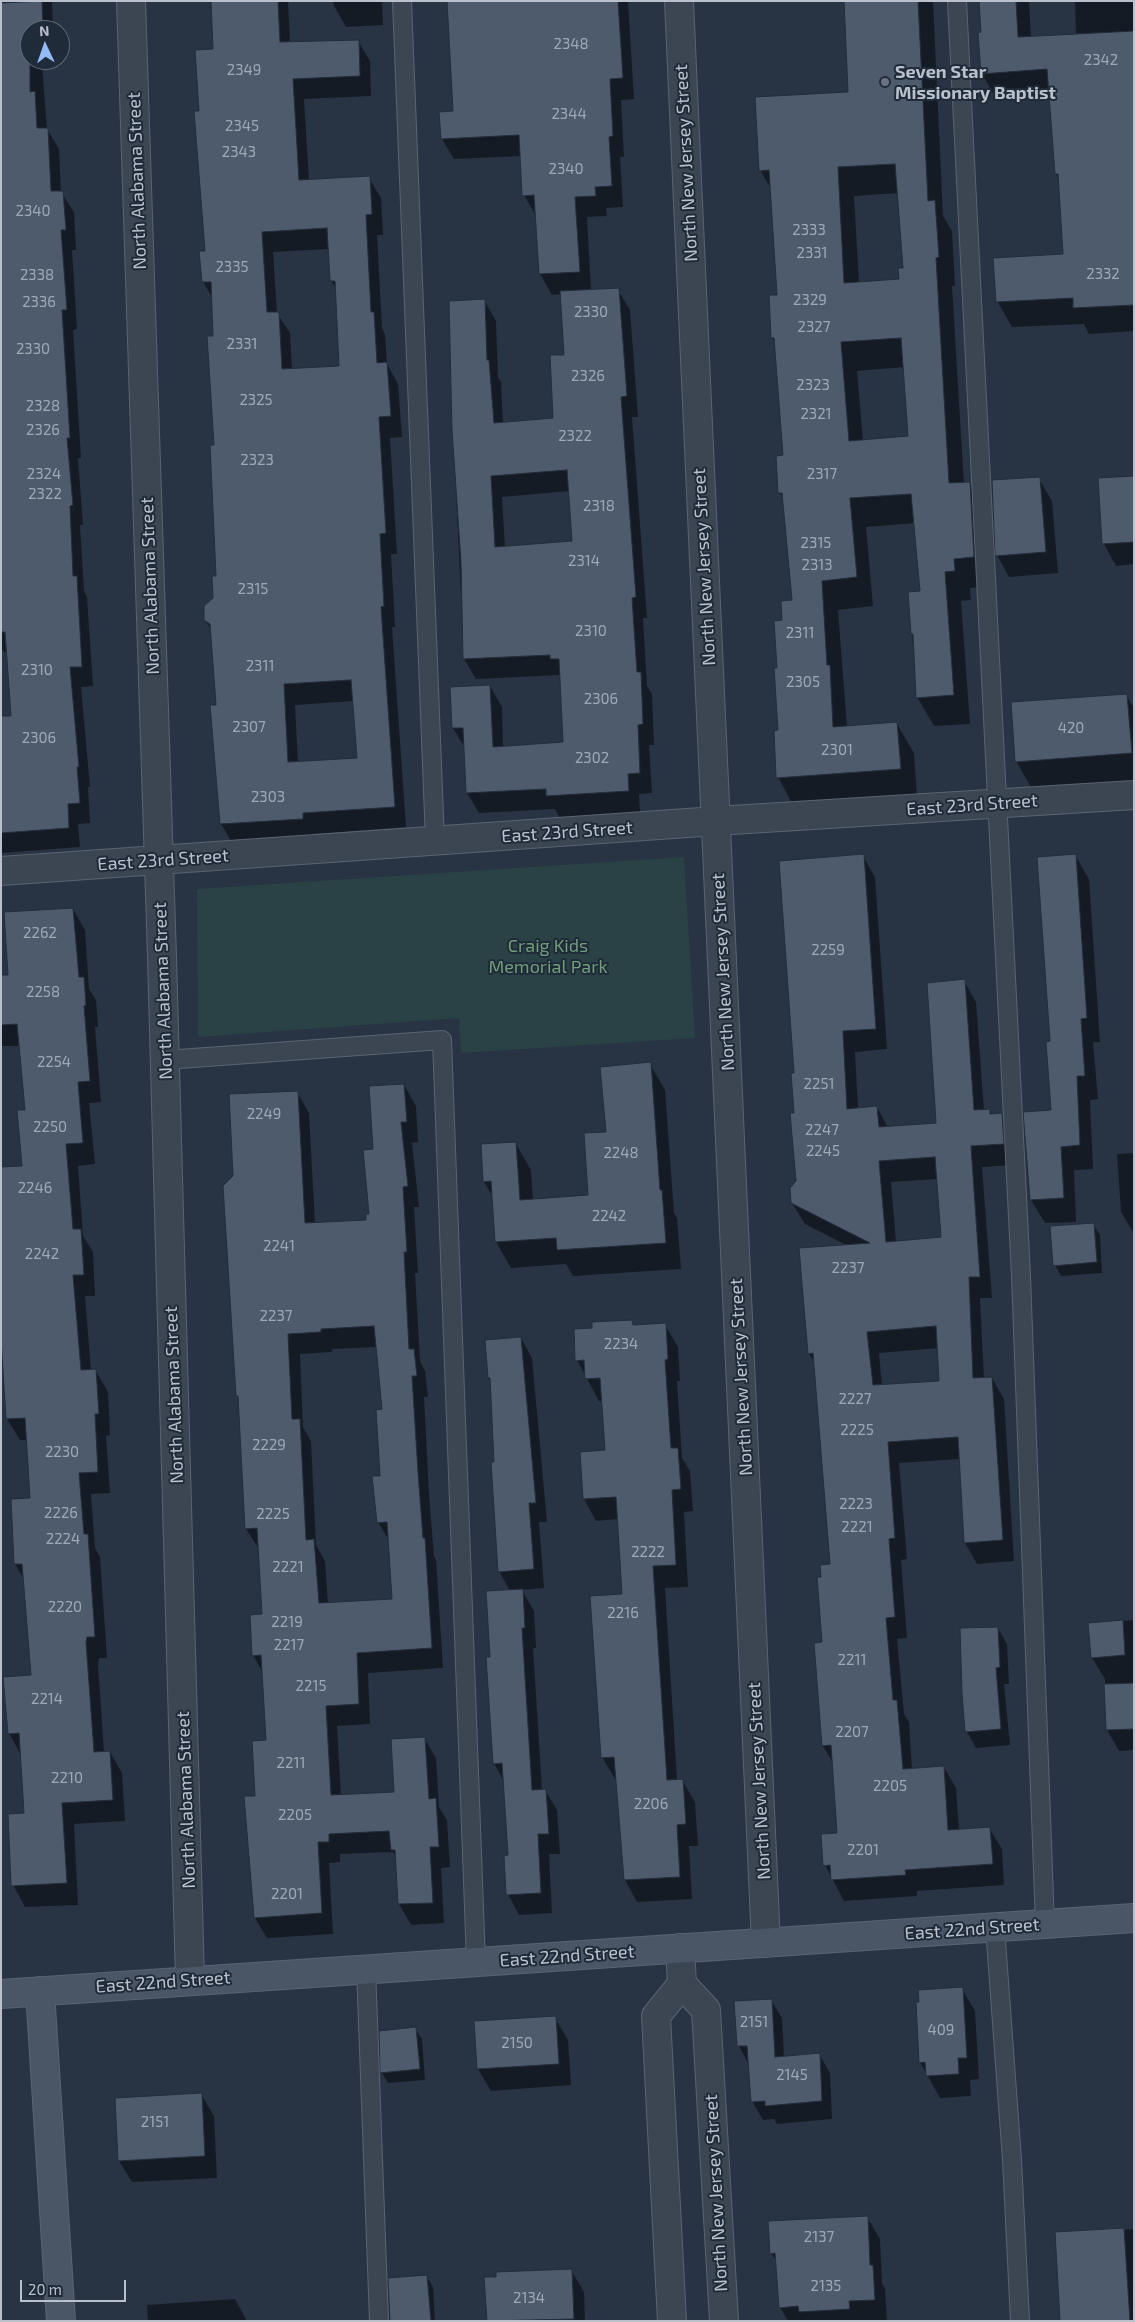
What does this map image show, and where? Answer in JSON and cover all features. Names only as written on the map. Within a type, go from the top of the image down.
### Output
[{"type":"main road","name":"East 22nd Street","points":[[1,1994],[366,1968],[1134,1918]]},
{"type":"main road","points":[[40,1991],[61,2321]]},
{"type":"street","name":"North Alabama Street","points":[[131,1],[165,1060],[190,1980]]},
{"type":"street","name":"North New Jersey Street","points":[[679,1],[766,1943]]},
{"type":"street","name":"East 23rd Street","points":[[1,871],[716,821],[1134,795]]},
{"type":"street","points":[[672,2321],[656,2016],[682,1984],[680,1948]]},
{"type":"street","name":"North New Jersey Street","points":[[682,1984],[706,2010],[724,2321]]},
{"type":"lane","points":[[402,1],[435,841]]},
{"type":"lane","points":[[957,1],[1022,1276],[1045,1924]]},
{"type":"lane","points":[[165,1060],[442,1040],[476,1962]]},
{"type":"lane","points":[[995,1927],[1012,2160],[1020,2321]]},
{"type":"lane","points":[[366,1968],[379,2321]]},
{"type":"green space","name":"Craig Kids Memorial Park","points":[[684,857],[695,1038],[461,1053],[459,1018],[198,1037],[197,889]]},
{"type":"building","points":[[42,1],[43,20],[20,20],[20,70],[30,70],[30,92],[35,91],[37,128],[48,128],[51,191],[63,191],[66,230],[61,230],[67,310],[62,310],[70,438],[67,438],[73,505],[70,506],[73,576],[77,576],[82,667],[70,667],[79,767],[77,767],[80,803],[68,804],[69,828],[1,833],[1,716],[11,716],[5,632],[1,632],[1,3]]},
{"type":"building","points":[[211,1],[278,1],[280,42],[359,40],[360,76],[293,79],[299,180],[370,176],[372,214],[366,215],[371,312],[374,312],[377,363],[387,362],[391,416],[379,417],[386,533],[380,534],[384,606],[381,607],[395,807],[303,813],[303,819],[220,824],[210,705],[216,705],[210,624],[204,620],[204,606],[213,598],[212,576],[216,576],[210,445],[214,445],[207,336],[213,336],[211,282],[202,282],[199,251],[205,251],[194,111],[199,111],[195,50],[213,49]],"holes":[[[327,228],[330,281],[335,281],[339,366],[282,369],[279,312],[267,312],[262,232]],[[351,680],[357,758],[288,762],[284,684]]]},
{"type":"building","points":[[447,1],[618,1],[623,78],[610,79],[613,136],[609,137],[612,186],[595,187],[596,196],[575,197],[580,272],[539,274],[534,195],[522,196],[519,135],[441,139],[439,112],[453,111]]},
{"type":"building","points":[[844,1],[918,1],[928,201],[935,200],[939,257],[936,258],[949,483],[970,482],[974,557],[954,559],[955,571],[945,572],[954,695],[916,698],[913,634],[911,634],[908,592],[920,591],[911,494],[850,498],[857,577],[822,581],[827,665],[830,665],[833,727],[897,722],[901,769],[776,778],[774,731],[778,730],[774,668],[777,668],[774,621],[782,620],[781,601],[792,600],[782,493],[778,493],[776,456],[783,455],[774,338],[771,338],[769,295],[777,295],[769,170],[759,171],[755,97],[848,92]],"holes":[[[895,164],[903,268],[898,268],[899,279],[844,283],[838,167]],[[901,338],[908,436],[849,441],[841,342]]]},
{"type":"building","points":[[979,1],[1016,1],[1018,37],[1134,31],[1134,305],[1073,308],[1073,298],[996,302],[993,258],[1063,254],[1058,174],[1055,174],[1047,69],[981,74],[978,33],[981,32]]},
{"type":"building","points":[[619,288],[627,396],[621,397],[636,597],[632,598],[637,672],[641,672],[643,724],[638,725],[640,773],[628,774],[629,791],[546,796],[546,789],[466,793],[463,728],[452,728],[450,687],[490,685],[493,747],[563,742],[559,659],[550,659],[550,655],[463,659],[461,562],[452,430],[449,301],[485,299],[487,360],[489,360],[494,423],[553,418],[550,355],[564,355],[560,291]],"holes":[[[567,470],[572,541],[495,547],[491,476]]]},
{"type":"building","points":[[1134,476],[1134,542],[1102,544],[1098,478]]},
{"type":"building","points":[[1040,477],[1046,552],[995,556],[992,480]]},
{"type":"building","points":[[1127,694],[1132,753],[1015,762],[1011,702]]},
{"type":"building","points":[[864,854],[876,1029],[843,1031],[847,1109],[877,1106],[879,1127],[936,1123],[927,983],[965,979],[974,1110],[990,1109],[990,1114],[1002,1113],[1004,1144],[971,1146],[980,1277],[969,1277],[973,1378],[992,1377],[1003,1540],[964,1543],[958,1437],[888,1442],[895,1538],[889,1539],[895,1617],[886,1618],[893,1700],[897,1700],[903,1769],[944,1766],[948,1830],[990,1827],[993,1864],[905,1870],[906,1875],[831,1880],[830,1865],[823,1866],[821,1834],[837,1833],[831,1745],[822,1746],[814,1643],[822,1642],[817,1577],[821,1577],[820,1565],[830,1564],[813,1353],[808,1354],[799,1248],[870,1243],[791,1203],[790,1188],[796,1181],[790,1113],[794,1113],[791,1073],[794,1073],[779,861]],"holes":[[[935,1157],[941,1237],[886,1242],[879,1161]],[[936,1326],[939,1381],[873,1385],[867,1332]]]},
{"type":"building","points":[[1076,854],[1087,1018],[1081,1019],[1085,1076],[1077,1076],[1080,1145],[1061,1147],[1064,1198],[1030,1200],[1023,1112],[1051,1110],[1046,1042],[1050,1041],[1037,857]]},
{"type":"building","points":[[73,908],[79,977],[84,977],[86,1005],[84,1006],[90,1081],[78,1082],[83,1143],[66,1144],[73,1229],[81,1229],[84,1275],[73,1275],[81,1370],[96,1369],[99,1414],[95,1414],[98,1472],[79,1473],[84,1534],[88,1534],[95,1637],[87,1637],[86,1642],[94,1752],[110,1751],[113,1800],[62,1803],[67,1883],[11,1886],[8,1814],[24,1813],[19,1733],[8,1734],[3,1677],[31,1675],[22,1564],[14,1564],[11,1499],[30,1498],[25,1418],[6,1419],[1,1339],[1,1167],[22,1166],[17,1110],[25,1110],[17,1024],[1,1025],[1,975],[8,975],[4,912]]},
{"type":"building","points":[[651,1062],[660,1190],[662,1190],[666,1243],[557,1250],[556,1238],[495,1242],[491,1181],[483,1182],[481,1144],[516,1142],[520,1200],[588,1195],[584,1133],[606,1132],[600,1067]]},
{"type":"building","points":[[404,1084],[407,1122],[401,1122],[408,1186],[403,1187],[407,1252],[404,1252],[409,1349],[414,1349],[417,1376],[412,1376],[432,1648],[357,1653],[359,1704],[326,1706],[331,1795],[394,1792],[391,1739],[425,1737],[429,1799],[436,1798],[439,1847],[430,1847],[433,1903],[398,1904],[395,1850],[391,1850],[389,1831],[329,1834],[329,1842],[318,1842],[322,1913],[254,1918],[244,1796],[255,1796],[252,1741],[266,1740],[261,1655],[252,1656],[250,1615],[262,1614],[257,1528],[245,1529],[238,1396],[236,1396],[223,1186],[233,1176],[229,1094],[298,1091],[305,1223],[366,1220],[366,1214],[369,1214],[363,1150],[373,1149],[369,1086]],"holes":[[[374,1326],[382,1409],[376,1410],[380,1476],[372,1476],[377,1523],[387,1522],[392,1599],[319,1603],[314,1539],[306,1540],[300,1419],[292,1419],[288,1334],[321,1332],[321,1329]]]},
{"type":"building","points":[[1094,1223],[1097,1262],[1053,1266],[1050,1226]]},
{"type":"building","points":[[632,1320],[633,1325],[666,1323],[668,1359],[665,1360],[671,1448],[678,1448],[681,1489],[672,1490],[676,1565],[653,1566],[667,1780],[683,1779],[686,1824],[677,1825],[680,1877],[624,1880],[614,1757],[601,1758],[590,1596],[622,1594],[616,1497],[583,1499],[580,1452],[605,1450],[600,1378],[585,1379],[584,1360],[575,1361],[574,1329],[592,1328],[592,1322]]},
{"type":"building","points":[[521,1337],[536,1503],[529,1503],[534,1569],[498,1572],[491,1462],[494,1462],[490,1378],[488,1378],[485,1340]]},
{"type":"building","points":[[523,1589],[525,1628],[522,1628],[532,1790],[546,1789],[549,1834],[538,1834],[541,1893],[506,1895],[504,1856],[508,1855],[502,1763],[493,1764],[486,1657],[490,1657],[486,1591]]},
{"type":"building","points":[[1123,1620],[1125,1655],[1091,1658],[1088,1623]]},
{"type":"building","points":[[998,1627],[1000,1667],[996,1668],[1001,1729],[965,1732],[960,1628]]},
{"type":"building","points":[[1134,1683],[1134,1729],[1106,1730],[1104,1684]]},
{"type":"building","points":[[963,1987],[967,2058],[958,2058],[959,2074],[926,2076],[925,2062],[919,2063],[916,2002],[919,2002],[918,1990]]},
{"type":"building","points":[[772,1999],[775,2057],[820,2053],[822,2101],[765,2106],[765,2101],[751,2102],[747,2046],[737,2046],[734,2001]]},
{"type":"building","points":[[556,2016],[559,2064],[477,2069],[474,2021]]},
{"type":"building","points":[[416,2027],[420,2069],[380,2073],[379,2031]]},
{"type":"building","points":[[202,2093],[205,2156],[118,2161],[115,2098]]},
{"type":"building","points":[[868,2216],[870,2265],[873,2265],[875,2300],[849,2301],[850,2309],[799,2312],[798,2306],[779,2308],[775,2253],[770,2254],[768,2221]]},
{"type":"building","points":[[1124,2228],[1130,2321],[1060,2321],[1055,2232]]},
{"type":"building","points":[[572,2269],[574,2319],[487,2321],[484,2277],[496,2277],[496,2272]]},
{"type":"building","points":[[427,2275],[431,2321],[390,2321],[388,2278]]},
{"type":"place","name":"Seven Star Missionary Baptist","points":[[885,82]]}]
